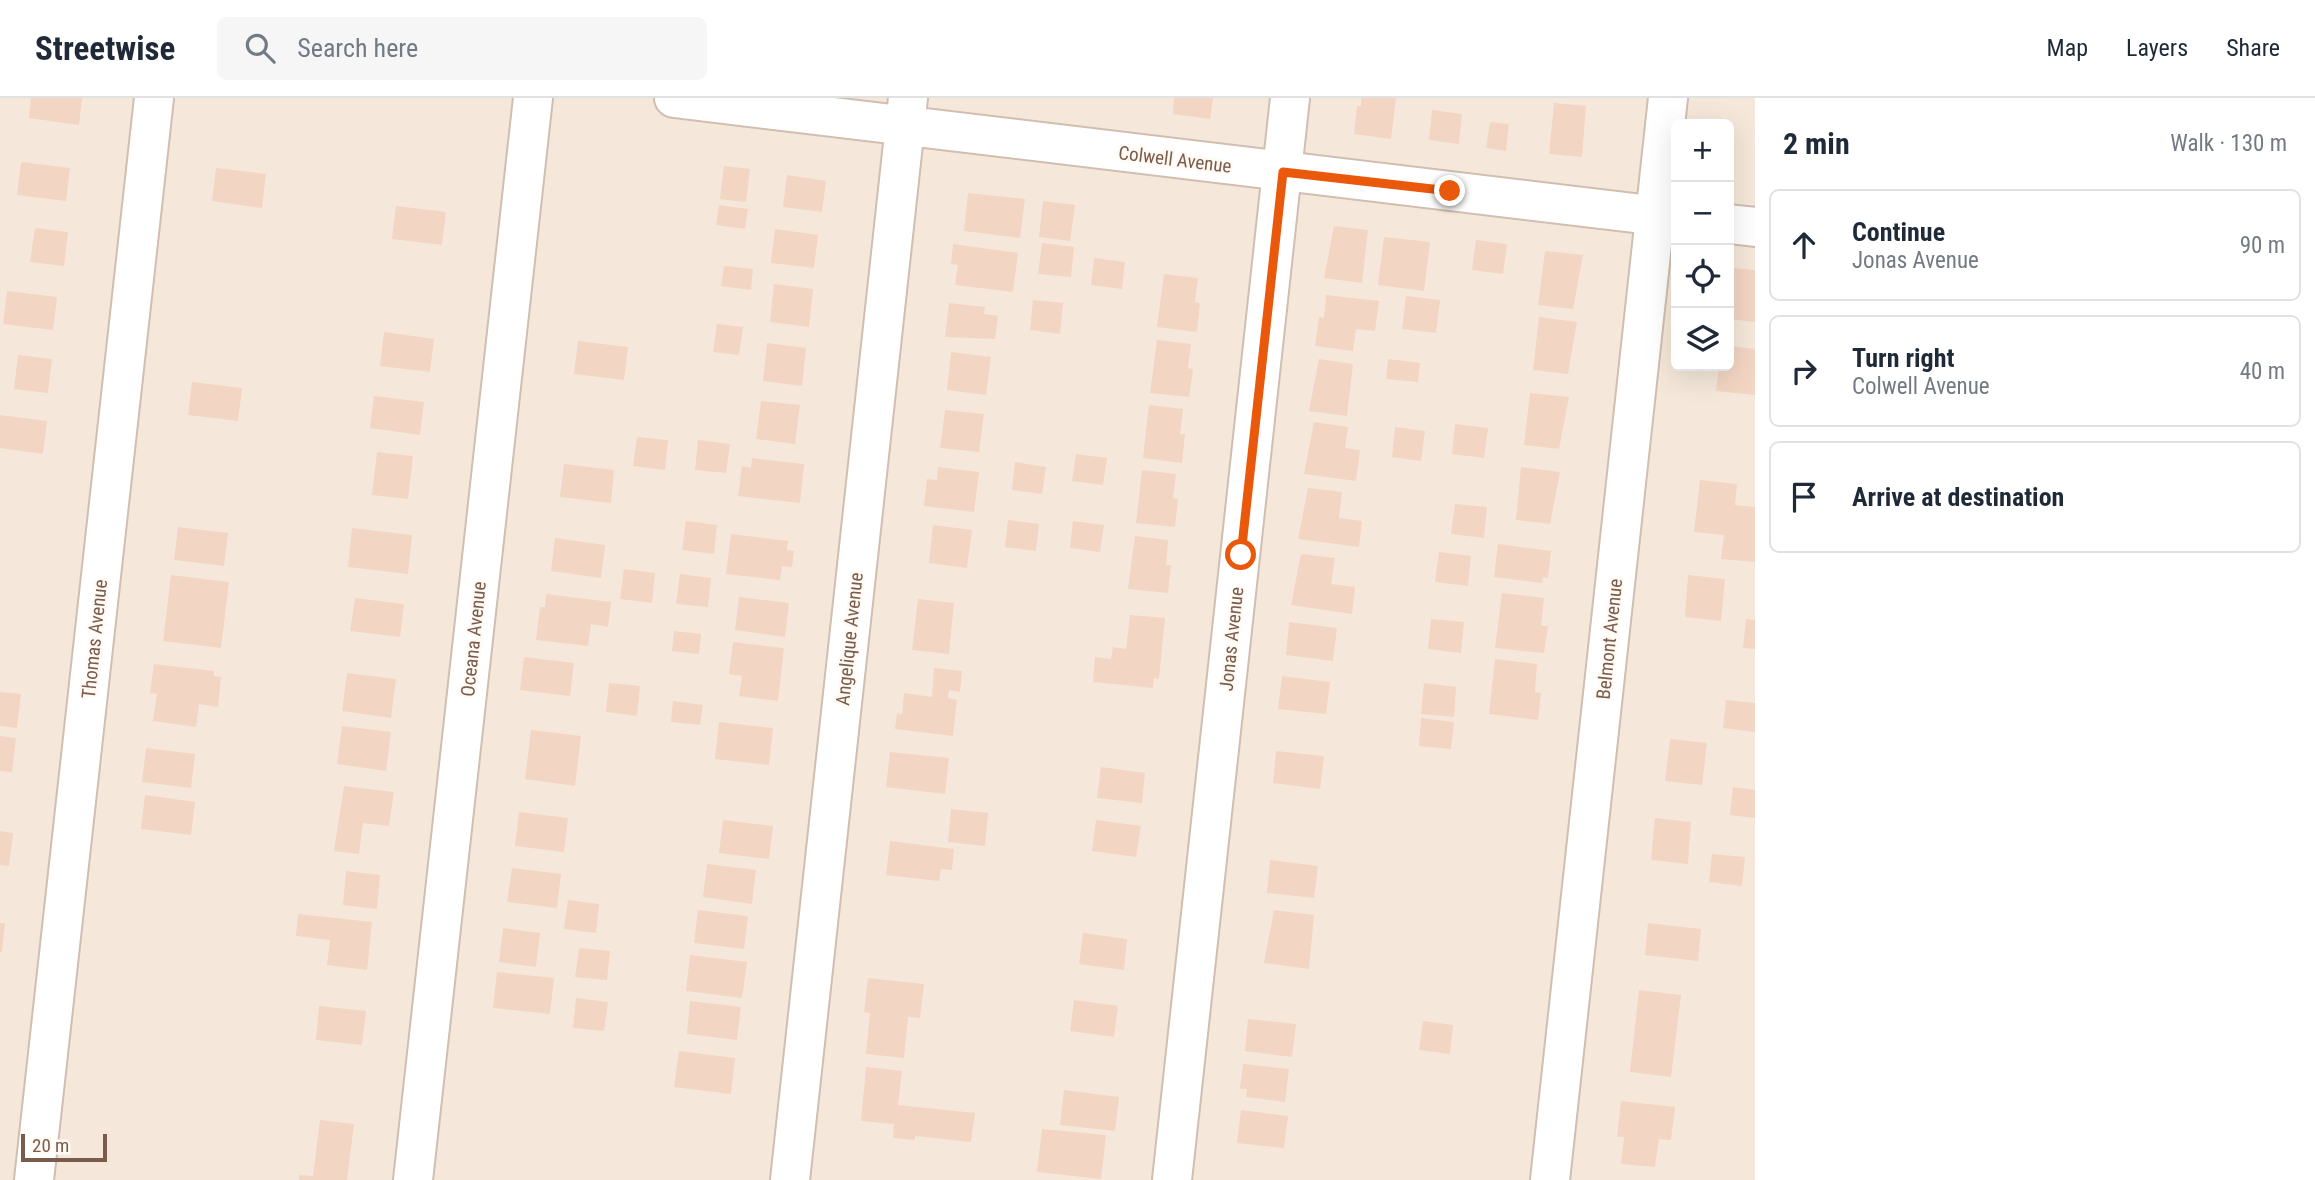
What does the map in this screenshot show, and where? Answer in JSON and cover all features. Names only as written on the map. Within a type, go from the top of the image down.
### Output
[{"type":"street","name":"Thomas Avenue","points":[[34,1180],[154,98]]},
{"type":"street","name":"Oceana Avenue","points":[[413,1180],[533,98]]},
{"type":"street","name":"Colwell Avenue","points":[[674,98],[907,113],[1283,172],[1666,217]]},
{"type":"street","name":"Jonas Avenue","points":[[1172,1180],[1290,98]]},
{"type":"street","name":"Belmont Avenue","points":[[1550,1180],[1666,217],[1668,98]]},
{"type":"street","name":"Angelique Avenue","points":[[790,1180],[907,113]]},
{"type":"street","points":[[1734,225],[1755,227]]},
{"type":"shaded area","points":[[0,98],[1755,98],[1755,1180],[0,1180]]},
{"type":"building","points":[[31,98],[82,98],[79,125],[29,118]]},
{"type":"building","points":[[1174,98],[1213,98],[1210,119],[1173,114]]},
{"type":"building","points":[[1361,98],[1396,98],[1391,139],[1354,134],[1357,106],[1361,106]]},
{"type":"building","points":[[1554,103],[1586,106],[1582,157],[1549,154]]},
{"type":"building","points":[[1432,110],[1462,114],[1459,144],[1429,140]]},
{"type":"building","points":[[1490,122],[1509,124],[1506,151],[1486,148]]},
{"type":"building","points":[[21,162],[70,168],[66,201],[17,195]]},
{"type":"building","points":[[724,166],[750,169],[746,202],[720,199]]},
{"type":"building","points":[[216,168],[266,174],[262,208],[212,201]]},
{"type":"building","points":[[787,175],[826,181],[822,212],[783,207]]},
{"type":"building","points":[[968,193],[1025,199],[1020,238],[964,231]]},
{"type":"building","points":[[1043,201],[1075,205],[1070,241],[1039,237]]},
{"type":"building","points":[[719,205],[748,209],[745,229],[716,225]]},
{"type":"building","points":[[396,206],[446,212],[442,245],[392,239]]},
{"type":"building","points":[[1334,226],[1368,230],[1362,283],[1324,278]]},
{"type":"building","points":[[35,228],[68,232],[64,266],[30,262]]},
{"type":"building","points":[[775,229],[818,235],[814,268],[771,263]]},
{"type":"building","points":[[1384,237],[1430,242],[1424,291],[1378,285]]},
{"type":"building","points":[[1476,240],[1507,244],[1503,274],[1472,270]]},
{"type":"building","points":[[1042,243],[1074,247],[1071,277],[1038,274]]},
{"type":"building","points":[[953,244],[1018,253],[1013,292],[955,285],[958,265],[951,264]]},
{"type":"building","points":[[1545,251],[1583,255],[1573,309],[1538,305]]},
{"type":"building","points":[[1094,258],[1125,262],[1122,289],[1091,285]]},
{"type":"building","points":[[724,266],[753,269],[751,290],[721,286]]},
{"type":"building","points":[[1734,268],[1755,270],[1755,322],[1734,320]]},
{"type":"building","points":[[1164,274],[1198,278],[1195,302],[1200,303],[1197,332],[1157,327]]},
{"type":"building","points":[[774,284],[813,289],[809,327],[770,322]]},
{"type":"building","points":[[7,291],[57,297],[53,330],[3,324]]},
{"type":"building","points":[[1326,295],[1379,301],[1375,331],[1356,329],[1353,351],[1315,346],[1319,317],[1324,318]]},
{"type":"building","points":[[1406,296],[1440,300],[1436,333],[1402,329]]},
{"type":"building","points":[[1033,300],[1063,303],[1060,334],[1030,330]]},
{"type":"building","points":[[949,303],[985,307],[984,314],[998,316],[995,339],[945,337]]},
{"type":"building","points":[[1539,317],[1577,322],[1568,374],[1533,370]]},
{"type":"building","points":[[717,324],[743,327],[739,355],[713,352]]},
{"type":"building","points":[[384,332],[434,339],[430,372],[380,366]]},
{"type":"building","points":[[1157,340],[1191,344],[1188,368],[1193,369],[1189,397],[1150,393]]},
{"type":"building","points":[[578,341],[628,347],[624,380],[574,374]]},
{"type":"building","points":[[767,343],[806,348],[802,386],[763,381]]},
{"type":"building","points":[[1734,347],[1755,349],[1755,395],[1716,391],[1718,371],[1734,371]]},
{"type":"building","points":[[951,352],[991,357],[986,395],[947,390]]},
{"type":"building","points":[[18,355],[52,359],[48,393],[14,389]]},
{"type":"building","points":[[1319,359],[1353,364],[1347,416],[1309,411]]},
{"type":"building","points":[[1388,359],[1420,363],[1418,382],[1386,379]]},
{"type":"building","points":[[192,382],[242,388],[238,421],[188,415]]},
{"type":"building","points":[[1530,393],[1569,397],[1559,449],[1524,445]]},
{"type":"building","points":[[374,396],[424,402],[420,435],[370,428]]},
{"type":"building","points":[[761,401],[800,405],[795,444],[756,439]]},
{"type":"building","points":[[1149,405],[1183,409],[1180,434],[1185,434],[1182,463],[1143,458]]},
{"type":"building","points":[[945,410],[984,414],[979,452],[940,448]]},
{"type":"building","points":[[0,415],[47,421],[43,454],[0,448]]},
{"type":"building","points":[[1314,422],[1348,427],[1345,448],[1360,450],[1356,481],[1304,474]]},
{"type":"building","points":[[1455,424],[1488,428],[1484,458],[1452,454]]},
{"type":"building","points":[[1395,427],[1425,431],[1421,461],[1392,457]]},
{"type":"building","points":[[637,437],[668,440],[665,470],[633,466]]},
{"type":"building","points":[[698,440],[730,444],[726,473],[695,470]]},
{"type":"building","points":[[377,452],[413,456],[408,499],[372,495]]},
{"type":"building","points":[[1076,454],[1107,458],[1103,485],[1072,481]]},
{"type":"building","points":[[752,458],[804,464],[800,503],[738,496],[742,466],[751,468]]},
{"type":"building","points":[[1015,462],[1046,467],[1042,494],[1012,490]]},
{"type":"building","points":[[564,464],[614,470],[611,503],[560,497]]},
{"type":"building","points":[[938,467],[979,472],[974,512],[924,506],[927,479],[937,480]]},
{"type":"building","points":[[1521,467],[1560,472],[1550,524],[1516,520]]},
{"type":"building","points":[[1142,470],[1176,474],[1173,498],[1178,499],[1175,527],[1136,523]]},
{"type":"building","points":[[1700,480],[1737,484],[1735,505],[1755,507],[1755,562],[1721,559],[1724,535],[1694,532]]},
{"type":"building","points":[[1308,488],[1342,492],[1339,518],[1362,521],[1359,547],[1298,539]]},
{"type":"building","points":[[1455,504],[1487,507],[1484,538],[1451,534]]},
{"type":"building","points":[[1008,520],[1039,524],[1036,551],[1005,547]]},
{"type":"building","points":[[686,521],[717,525],[714,554],[682,550]]},
{"type":"building","points":[[1073,521],[1104,525],[1100,552],[1070,548]]},
{"type":"building","points":[[933,525],[972,530],[967,568],[929,563]]},
{"type":"building","points":[[178,527],[228,533],[224,566],[174,560]]},
{"type":"building","points":[[352,528],[412,535],[408,574],[348,567]]},
{"type":"building","points":[[731,534],[788,541],[787,550],[794,551],[792,567],[782,566],[780,580],[726,574]]},
{"type":"building","points":[[1135,536],[1168,540],[1166,565],[1171,565],[1168,593],[1128,589]]},
{"type":"building","points":[[555,538],[605,545],[601,578],[551,571]]},
{"type":"building","points":[[1498,544],[1551,551],[1548,578],[1543,577],[1542,583],[1494,577]]},
{"type":"building","points":[[1439,552],[1471,556],[1468,586],[1435,582]]},
{"type":"building","points":[[1301,554],[1335,558],[1331,584],[1355,587],[1352,614],[1291,605]]},
{"type":"building","points":[[624,569],[655,573],[652,603],[620,599]]},
{"type":"building","points":[[680,574],[711,578],[708,607],[676,604]]},
{"type":"building","points":[[171,575],[229,582],[221,648],[163,641]]},
{"type":"building","points":[[1688,575],[1725,579],[1721,621],[1685,617]]},
{"type":"building","points":[[1502,593],[1544,598],[1541,626],[1548,626],[1544,653],[1495,648]]},
{"type":"building","points":[[546,594],[611,602],[608,627],[591,624],[588,646],[536,640],[540,607],[545,607]]},
{"type":"building","points":[[739,597],[789,603],[785,637],[735,630]]},
{"type":"building","points":[[355,598],[404,604],[400,637],[350,631]]},
{"type":"building","points":[[918,599],[954,603],[949,654],[912,650]]},
{"type":"building","points":[[1130,615],[1165,618],[1159,679],[1154,678],[1153,688],[1093,682],[1095,657],[1111,659],[1113,647],[1126,649]]},
{"type":"building","points":[[1431,619],[1464,622],[1461,653],[1428,649]]},
{"type":"building","points":[[1746,619],[1755,620],[1755,649],[1743,648]]},
{"type":"building","points":[[1289,622],[1337,628],[1333,661],[1286,655]]},
{"type":"building","points":[[674,631],[701,634],[699,654],[672,651]]},
{"type":"building","points":[[733,642],[784,648],[778,701],[739,696],[742,676],[729,674]]},
{"type":"building","points":[[524,657],[574,663],[570,696],[520,690]]},
{"type":"building","points":[[1495,659],[1537,664],[1535,692],[1541,693],[1538,720],[1489,714]]},
{"type":"building","points":[[154,664],[214,671],[214,676],[221,677],[218,707],[199,704],[196,727],[153,721],[157,694],[150,693]]},
{"type":"building","points":[[934,668],[962,671],[960,692],[949,690],[948,698],[957,700],[953,736],[895,729],[897,713],[902,714],[904,693],[932,697]]},
{"type":"building","points":[[347,673],[396,679],[391,718],[342,711]]},
{"type":"building","points":[[1282,676],[1330,682],[1326,714],[1278,709]]},
{"type":"building","points":[[609,683],[640,686],[637,716],[606,712]]},
{"type":"building","points":[[1424,683],[1456,687],[1454,717],[1421,714]]},
{"type":"building","points":[[0,692],[21,694],[17,728],[0,726]]},
{"type":"building","points":[[1726,700],[1755,703],[1755,732],[1723,728]]},
{"type":"building","points":[[673,701],[703,705],[700,725],[671,722]]},
{"type":"building","points":[[1421,718],[1454,722],[1451,749],[1419,746]]},
{"type":"building","points":[[719,722],[773,728],[769,765],[715,759]]},
{"type":"building","points":[[342,726],[391,732],[386,771],[337,764]]},
{"type":"building","points":[[531,730],[581,736],[575,786],[525,779]]},
{"type":"building","points":[[0,736],[16,738],[12,772],[0,771]]},
{"type":"building","points":[[1670,739],[1707,743],[1702,785],[1665,781]]},
{"type":"building","points":[[146,748],[195,754],[191,788],[142,782]]},
{"type":"building","points":[[1276,751],[1324,756],[1320,789],[1273,783]]},
{"type":"building","points":[[890,752],[949,758],[945,794],[886,787]]},
{"type":"building","points":[[1101,767],[1145,773],[1142,803],[1097,798]]},
{"type":"building","points":[[344,786],[394,792],[389,826],[363,823],[359,854],[334,851]]},
{"type":"building","points":[[1733,787],[1755,790],[1755,818],[1730,815]]},
{"type":"building","points":[[145,795],[195,802],[191,835],[141,829]]},
{"type":"building","points":[[951,809],[988,813],[985,846],[948,842]]},
{"type":"building","points":[[519,812],[568,818],[564,852],[515,846]]},
{"type":"building","points":[[1655,818],[1691,822],[1688,864],[1651,860]]},
{"type":"building","points":[[723,820],[773,826],[769,859],[719,853]]},
{"type":"building","points":[[1096,820],[1141,826],[1136,857],[1092,851]]},
{"type":"building","points":[[0,831],[13,833],[9,866],[0,865]]},
{"type":"building","points":[[890,841],[954,849],[952,870],[941,869],[939,881],[886,875]]},
{"type":"building","points":[[1712,854],[1745,857],[1742,886],[1709,882]]},
{"type":"building","points":[[1270,860],[1318,866],[1314,898],[1267,893]]},
{"type":"building","points":[[707,864],[756,870],[752,904],[703,897]]},
{"type":"building","points":[[512,868],[561,874],[557,908],[507,902]]},
{"type":"building","points":[[346,871],[380,875],[377,909],[343,905]]},
{"type":"building","points":[[568,900],[599,904],[596,933],[564,929]]},
{"type":"building","points":[[698,910],[748,916],[744,949],[694,943]]},
{"type":"building","points":[[1274,910],[1314,915],[1309,969],[1264,963]]},
{"type":"building","points":[[298,914],[372,922],[367,970],[327,965],[330,940],[296,936]]},
{"type":"building","points":[[0,923],[5,923],[2,952],[0,952]]},
{"type":"building","points":[[1648,923],[1701,929],[1698,961],[1645,955]]},
{"type":"building","points":[[503,928],[540,933],[536,967],[499,962]]},
{"type":"building","points":[[1083,933],[1127,939],[1124,970],[1079,964]]},
{"type":"building","points":[[579,948],[610,951],[607,980],[575,977]]},
{"type":"building","points":[[690,955],[747,962],[742,998],[686,991]]},
{"type":"building","points":[[497,972],[554,978],[550,1014],[493,1008]]},
{"type":"building","points":[[868,978],[924,984],[920,1018],[908,1017],[904,1058],[866,1054],[870,1013],[864,1012]]},
{"type":"building","points":[[1639,990],[1681,995],[1671,1077],[1630,1072]]},
{"type":"building","points":[[576,998],[608,1002],[604,1031],[573,1028]]},
{"type":"building","points":[[1074,1000],[1118,1006],[1114,1037],[1070,1031]]},
{"type":"building","points":[[690,1001],[741,1007],[737,1040],[687,1034]]},
{"type":"building","points":[[319,1006],[366,1011],[362,1045],[316,1040]]},
{"type":"building","points":[[1248,1019],[1296,1024],[1292,1057],[1245,1051]]},
{"type":"building","points":[[1423,1021],[1453,1025],[1450,1054],[1419,1050]]},
{"type":"building","points":[[679,1051],[735,1058],[731,1094],[674,1087]]},
{"type":"building","points":[[1243,1064],[1289,1069],[1285,1102],[1246,1097],[1247,1089],[1240,1089]]},
{"type":"building","points":[[866,1067],[902,1071],[898,1105],[975,1113],[971,1142],[915,1136],[915,1140],[893,1138],[894,1124],[861,1121]]},
{"type":"building","points":[[1064,1090],[1119,1097],[1115,1131],[1060,1125]]},
{"type":"building","points":[[1621,1101],[1675,1107],[1671,1140],[1659,1139],[1655,1167],[1621,1164],[1624,1137],[1617,1137]]},
{"type":"building","points":[[1241,1110],[1288,1116],[1284,1148],[1237,1143]]},
{"type":"building","points":[[320,1120],[354,1124],[347,1180],[299,1180],[299,1175],[313,1176]]},
{"type":"building","points":[[1042,1129],[1106,1135],[1101,1179],[1037,1172]]},
{"type":"route","points":[[1241,555],[1283,172],[1450,191]]}]
